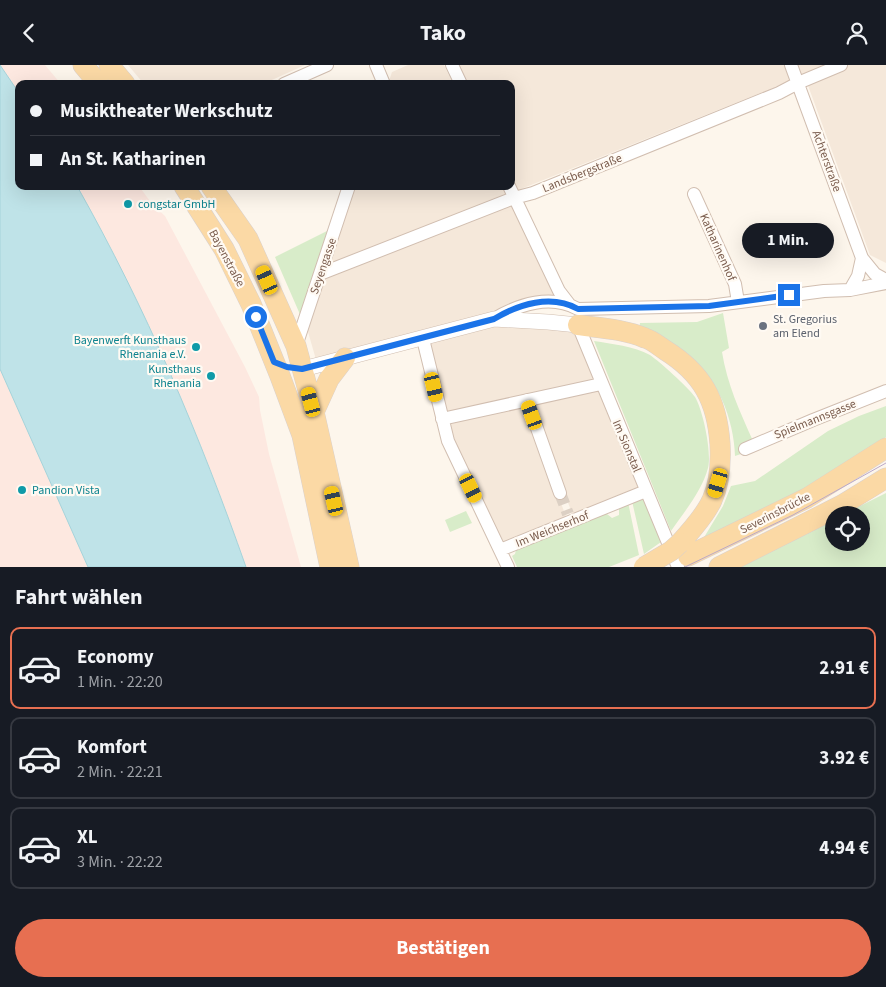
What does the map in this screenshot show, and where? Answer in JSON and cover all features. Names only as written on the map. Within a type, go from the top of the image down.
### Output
[{"type":"main road","points":[[83,65],[96,80]]},
{"type":"main road","points":[[109,65],[122,80]]},
{"type":"main road","name":"Bayenstraße","points":[[187,190],[224,249],[251,304],[302,435],[330,567]]},
{"type":"main road","name":"Bayenstraße","points":[[214,190],[251,245],[296,346],[314,413],[349,567]]},
{"type":"main road","points":[[578,325],[630,333],[647,338],[682,361],[705,387],[712,401],[719,429],[721,459],[718,483],[712,501],[680,543],[644,567]]},
{"type":"main road","points":[[314,413],[329,379],[345,358]]},
{"type":"main road","points":[[274,362],[287,367],[302,369]]},
{"type":"main road","name":"Severinsbrücke","points":[[658,567],[683,561],[807,497],[886,448]]},
{"type":"main road","name":"Severinsbrücke","points":[[719,567],[842,505],[886,478]]},
{"type":"street","points":[[293,80],[326,65]]},
{"type":"street","points":[[376,65],[382,80]]},
{"type":"street","points":[[452,65],[459,80]]},
{"type":"street","name":"Achterstraße","points":[[791,65],[862,258],[874,274],[886,281]]},
{"type":"street","name":"Landsbergstraße","points":[[320,274],[512,192],[533,193],[771,96],[841,65]]},
{"type":"street","name":"Seyengasse","points":[[296,346],[348,190]]},
{"type":"street","points":[[512,192],[559,291],[569,303],[578,309],[709,306],[824,291],[850,290],[886,281]]},
{"type":"street","name":"Katharinenhof","points":[[694,194],[735,284],[738,302]]},
{"type":"street","points":[[850,290],[858,276],[862,258]]},
{"type":"street","points":[[302,369],[424,339],[494,319],[521,305],[537,301],[569,303]]},
{"type":"street","points":[[494,319],[578,325]]},
{"type":"street","name":"Im Sionstal","points":[[578,325],[646,491],[683,561]]},
{"type":"street","name":"Im Weichserhof","points":[[424,339],[448,441],[500,550],[570,517],[627,500],[646,491]]},
{"type":"street","points":[[442,419],[601,384]]},
{"type":"street","name":"Spielmannsgasse","points":[[745,449],[813,419],[886,391]]},
{"type":"street","points":[[527,400],[560,493]]},
{"type":"street","points":[[500,550],[508,567]]},
{"type":"shaded area","points":[[0,65],[45,65],[58,80],[15,80],[15,190],[142,190],[152,204],[165,216],[259,397],[269,454],[301,567],[0,567]]},
{"type":"shaded area","points":[[128,65],[305,65],[272,80],[141,80]]},
{"type":"shaded area","points":[[408,65],[444,65],[451,80],[389,80],[392,72]]},
{"type":"shaded area","points":[[457,65],[787,65],[793,80],[516,191],[515,80],[464,80]]},
{"type":"shaded area","points":[[796,65],[886,65],[886,263],[870,255],[806,80],[799,73]]},
{"type":"shaded area","points":[[353,190],[505,190],[507,195],[326,268]]},
{"type":"shaded area","points":[[512,203],[557,297],[536,297],[499,309],[484,319],[317,363],[306,325],[324,276]]},
{"type":"shaded area","points":[[513,324],[576,329],[597,382],[445,415],[428,343],[486,326]]},
{"type":"shaded area","points":[[600,389],[642,489],[573,516],[531,403]]},
{"type":"shaded area","points":[[524,406],[567,519],[502,546],[446,422]]},
{"type":"green space","points":[[327,231],[302,319],[275,257]]},
{"type":"green space","points":[[723,313],[729,348],[722,352],[724,364],[734,398],[753,441],[741,446],[741,454],[735,456],[734,442],[727,413],[722,399],[707,374],[698,363],[681,350],[639,329],[640,323],[697,322]]},
{"type":"green space","points":[[594,341],[630,347],[650,355],[686,387],[698,403],[708,442],[708,468],[697,493],[671,531]]},
{"type":"green space","points":[[886,406],[886,437],[803,490],[700,544],[723,506],[731,486],[755,481],[828,431],[859,416]]},
{"type":"green space","points":[[886,493],[886,567],[741,567],[825,524],[825,551],[870,551],[870,506],[860,506]]},
{"type":"green space","points":[[643,496],[661,542],[644,554],[632,501]]},
{"type":"green space","points":[[628,502],[639,555],[609,567],[517,567],[512,556],[516,550],[603,513],[612,518],[619,515],[619,506]]},
{"type":"green space","points":[[466,511],[472,523],[450,532],[445,520]]},
{"type":"water","points":[[0,65],[15,87],[15,190],[79,190],[126,279],[170,373],[210,469],[246,567],[88,567],[0,369]]},
{"type":"tunnel","points":[[560,493],[568,514]]},
{"type":"tram line","points":[[685,567],[793,515],[886,463]]},
{"type":"place","name":"congstar GmbH","points":[[128,204]]},
{"type":"place","name":"St. Gregorius am Elend","points":[[763,326]]},
{"type":"place","name":"Bayenwerft Kunsthaus Rhenania e.V.","points":[[196,347]]},
{"type":"place","name":"Kunsthaus Rhenania","points":[[211,376]]},
{"type":"place","name":"Pandion Vista","points":[[22,490]]},
{"type":"route","points":[[256,317],[274,362],[287,367],[302,369],[424,339],[494,319],[521,305],[537,301],[569,303],[578,309],[709,306],[789,295]]}]
